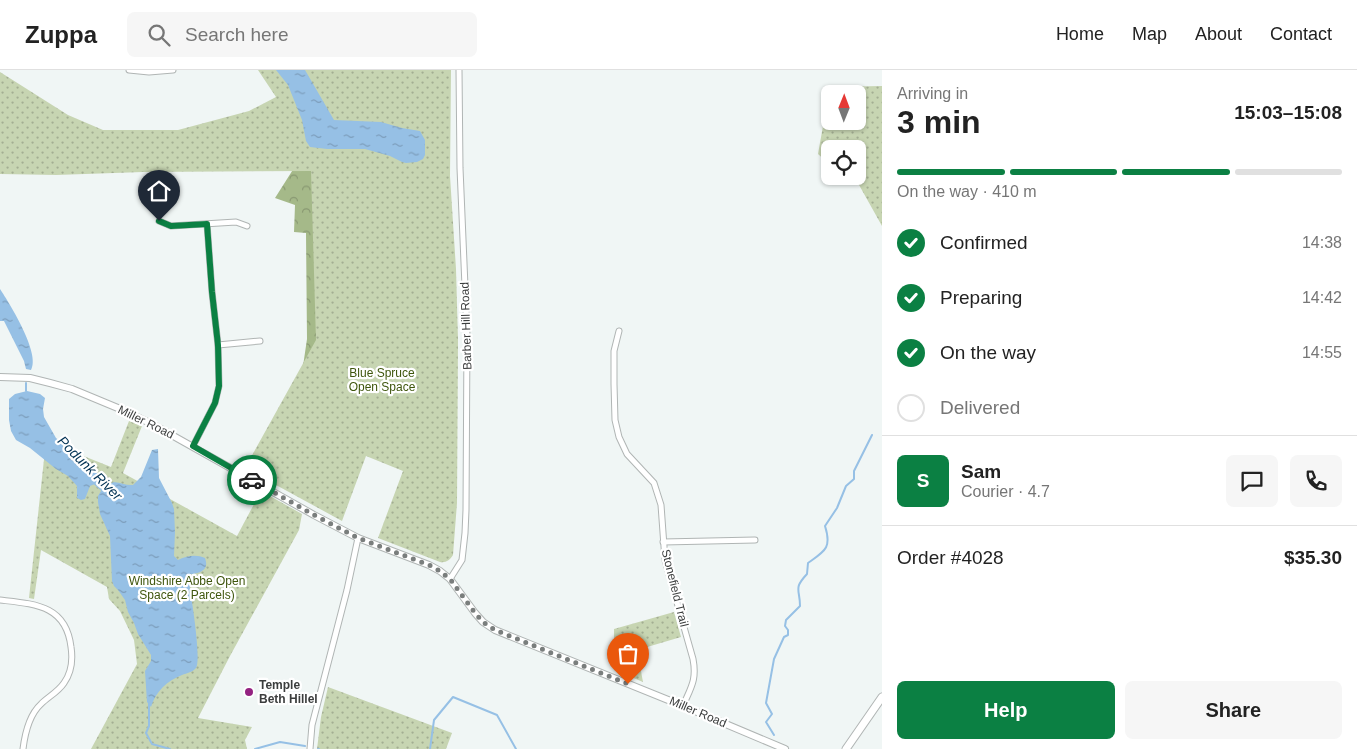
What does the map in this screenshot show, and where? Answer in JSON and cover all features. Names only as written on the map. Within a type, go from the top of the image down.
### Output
[{"type":"main road","points":[[846,749],[882,697]]},
{"type":"street","points":[[129,70],[149,72],[173,70]]},
{"type":"street","name":"Barber Hill Road","points":[[450,579],[462,560],[466,510],[467,334],[460,168],[459,70]]},
{"type":"street","points":[[159,221],[171,226],[236,222],[247,226]]},
{"type":"street","points":[[193,446],[215,403],[219,386],[218,345],[207,224]]},
{"type":"street","name":"Stonefield Trail","points":[[619,331],[614,351],[615,420],[619,438],[627,454],[654,484],[661,505],[666,560],[695,669],[695,678],[683,706]]},
{"type":"street","points":[[218,345],[260,341]]},
{"type":"street","name":"Miller Road","points":[[0,377],[30,378],[72,389],[152,424],[358,538],[440,571],[450,579],[483,622],[495,630],[785,749]]},
{"type":"street","points":[[310,749],[312,725],[358,538]]},
{"type":"street","points":[[663,542],[755,540]]},
{"type":"street","points":[[0,600],[33,604],[44,608],[64,622],[70,636],[71,668],[64,683],[32,714],[23,749]]},
{"type":"green space","name":"Blue Spruce Open Space","points":[[258,70],[451,70],[450,176],[458,340],[457,503],[453,555],[446,562],[440,562],[378,538],[403,471],[366,456],[342,521],[245,468],[316,340],[311,171],[143,172],[56,175],[0,174],[0,72],[68,115],[103,130],[178,130],[249,111],[276,97]]},
{"type":"green space","points":[[866,86],[882,86],[882,226],[859,185],[866,185],[866,140],[821,140],[821,157],[818,154],[822,130],[866,130]]},
{"type":"green space","points":[[323,159],[316,370],[302,373],[307,339],[306,233],[294,232],[295,205],[275,198],[294,168]]},
{"type":"green space","name":"Windshire Abbe Open Space (2 Parcels)","points":[[129,421],[142,426],[123,473],[237,536],[261,491],[302,514],[299,530],[198,718],[252,727],[245,740],[247,749],[91,749],[137,664],[134,640],[120,611],[109,599],[107,587],[41,550],[34,599],[29,598],[46,441],[111,467]]},
{"type":"green space","points":[[674,612],[681,637],[637,650],[643,682],[614,670],[614,629]]},
{"type":"green space","points":[[328,687],[452,733],[446,749],[317,749],[321,717]]},
{"type":"water","points":[[276,70],[305,70],[334,120],[381,122],[420,131],[425,140],[425,155],[423,159],[417,162],[406,163],[365,149],[310,147],[306,141],[302,120],[288,85]]},
{"type":"water","points":[[0,289],[17,317],[28,341],[32,353],[33,363],[31,370],[26,369],[24,361],[4,321],[0,321]]},
{"type":"water","points":[[27,391],[40,394],[45,398],[44,417],[56,438],[66,446],[75,462],[101,475],[102,481],[90,486],[85,499],[77,498],[77,486],[68,476],[16,440],[11,431],[9,399],[15,394]]},
{"type":"water","points":[[158,449],[159,478],[174,509],[174,556],[178,560],[191,556],[202,557],[205,558],[206,566],[202,571],[188,575],[197,638],[196,668],[167,684],[159,691],[151,707],[147,702],[145,671],[151,661],[151,655],[138,634],[125,600],[112,581],[110,536],[100,514],[98,496],[110,483],[117,482],[133,485],[141,477],[152,450]]},
{"type":"waterway","name":"Podunk River","points":[[26,383],[26,391]]},
{"type":"waterway","name":"Podunk River","points":[[774,735],[766,722],[772,714],[766,703],[774,659],[784,637],[788,635],[788,630],[785,626],[786,620],[800,606],[798,589],[807,574],[808,563],[826,548],[828,539],[825,526],[837,508],[846,486],[854,479],[854,471],[872,435]]},
{"type":"waterway","name":"Podunk River","points":[[94,483],[104,492]]},
{"type":"waterway","name":"Podunk River","points":[[430,749],[434,720],[453,697],[497,715],[516,749]]},
{"type":"waterway","name":"Podunk River","points":[[149,703],[149,726],[146,733],[152,744],[170,749]]},
{"type":"waterway","name":"Podunk River","points":[[255,749],[280,742],[305,746]]},
{"type":"way so far","points":[[252,480],[358,538],[440,571],[461,592],[483,622],[495,630],[628,684]]},
{"type":"place","name":"Temple Beth Hillel","points":[[249,692]]},
{"type":"route","points":[[159,221],[171,226],[207,224],[218,345],[219,386],[215,403],[193,446],[252,480]]}]
